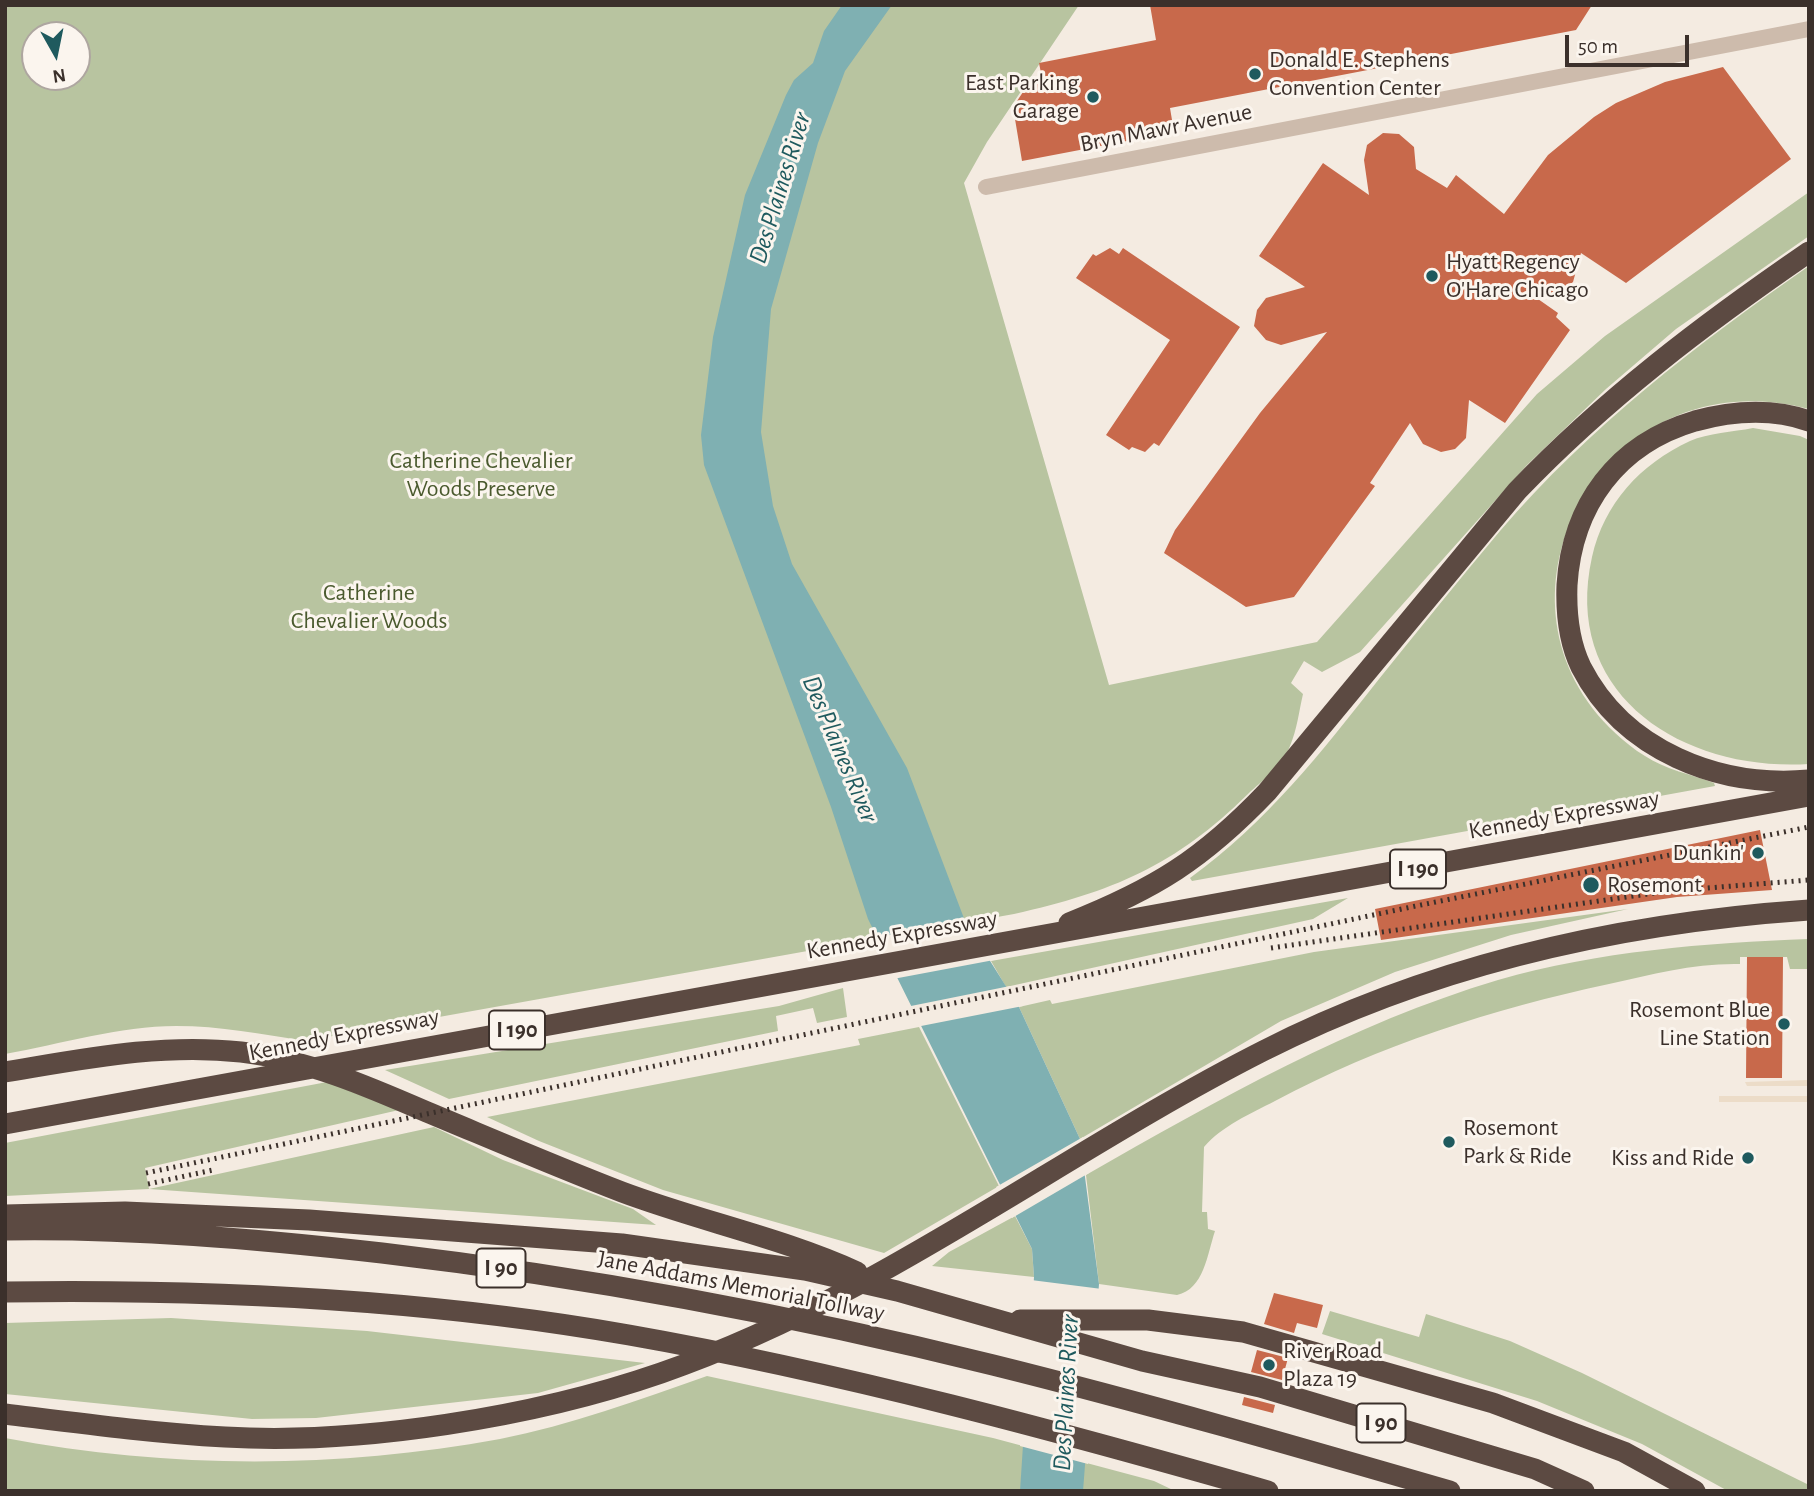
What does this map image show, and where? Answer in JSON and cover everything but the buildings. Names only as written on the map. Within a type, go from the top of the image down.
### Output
[{"type":"highway","points":[[1027,939],[1136,894],[1201,855],[1231,830],[1276,782],[1517,491],[1558,448],[1649,367],[1809,252]]},
{"type":"highway","points":[[1809,421],[1747,411],[1714,416],[1683,425],[1631,453],[1600,485],[1579,522],[1572,549],[1567,597],[1570,631],[1581,667],[1610,710],[1639,736],[1685,762],[1722,774],[1757,780],[1809,780]]},
{"type":"highway","name":"Kennedy Expressway","points":[[5,1124],[1809,796]]},
{"type":"highway","points":[[5,1414],[228,1437],[295,1438],[441,1425],[597,1394],[752,1339],[837,1299],[1159,1110],[1261,1052],[1327,1020],[1472,967],[1566,942],[1657,925],[1809,910]]},
{"type":"highway","points":[[5,1072],[134,1052],[171,1049],[241,1052],[304,1064],[336,1074],[510,1147],[687,1216],[831,1260],[897,1291]]},
{"type":"highway","points":[[5,1114],[201,1089]]},
{"type":"highway","name":"Jane Addams Memorial Tollway","points":[[5,1215],[125,1212],[224,1215],[622,1244],[805,1270],[897,1291],[1142,1361],[1260,1387],[1535,1469],[1576,1488]]},
{"type":"highway","name":"Jane Addams Memorial Tollway","points":[[5,1230],[156,1232],[319,1246],[476,1264],[663,1293],[989,1364],[1139,1402],[1450,1491]]},
{"type":"highway","name":"I 90","points":[[5,1292],[219,1295],[352,1302],[495,1316],[627,1334],[770,1363],[984,1413],[1268,1491]]},
{"type":"highway","name":"I 90","points":[[993,1320],[1148,1320],[1243,1332],[1493,1403],[1624,1452],[1695,1491]]},
{"type":"street","name":"Bryn Mawr Avenue","points":[[986,187],[1809,29]]},
{"type":"green space","name":"Catherine Chevalier Woods","points":[[5,5],[1079,5],[987,142],[964,183],[1109,685],[1317,642],[1537,394],[1605,336],[1809,192],[1809,236],[1676,329],[1606,389],[1527,465],[1360,652],[1322,672],[1304,661],[1291,683],[1303,694],[1294,734],[1282,760],[1221,819],[1168,858],[1140,873],[1082,896],[1014,914],[305,1041],[209,1027],[155,1027],[112,1032],[5,1054]]},
{"type":"green space","points":[[1809,266],[1809,409],[1732,402],[1665,421],[1611,460],[1574,514],[1556,576],[1560,641],[1589,703],[1645,756],[1714,783],[1715,786],[1192,881],[1190,878],[1244,833],[1292,785],[1500,531],[1570,457],[1607,422],[1685,357]]},
{"type":"green space","points":[[1753,428],[1809,440],[1809,764],[1763,763],[1718,755],[1677,739],[1642,716],[1614,686],[1595,649],[1587,606],[1592,557],[1605,520],[1615,503],[1640,474],[1672,450],[1697,438]]},
{"type":"green space","points":[[1348,898],[1313,919],[1006,987],[991,961]]},
{"type":"green space","points":[[1628,909],[1511,935],[1395,972],[1281,1021],[1080,1139],[1019,1007],[1050,1000],[1052,1004],[1314,952]]},
{"type":"green space","points":[[1809,939],[1809,969],[1790,969],[1787,957],[1740,957],[1740,964],[1690,967],[1565,994],[1438,1031],[1315,1081],[1237,1121],[1204,1147],[1202,1212],[1207,1212],[1208,1229],[1215,1231],[1203,1270],[1193,1286],[1177,1295],[1099,1284],[1086,1175],[1236,1092],[1338,1041],[1444,998],[1536,970],[1652,950]]},
{"type":"green space","points":[[843,988],[847,1017],[817,1023],[813,1008],[776,1016],[778,1031],[449,1099],[385,1070],[779,1006]]},
{"type":"green space","points":[[919,1027],[999,1186],[884,1253],[663,1190],[539,1141],[487,1117],[860,1045],[858,1039]]},
{"type":"green space","points":[[327,1082],[399,1110],[145,1168],[149,1189],[5,1196],[5,1143]]},
{"type":"green space","points":[[434,1127],[503,1160],[633,1209],[656,1225],[149,1189]]},
{"type":"green space","points":[[1015,1216],[1032,1249],[1034,1277],[932,1266],[949,1252]]},
{"type":"green space","points":[[1330,1311],[1419,1337],[1426,1314],[1510,1341],[1582,1373],[1809,1485],[1809,1491],[1728,1491],[1642,1444],[1537,1401],[1322,1334]]},
{"type":"green space","points":[[171,1318],[367,1331],[645,1363],[538,1393],[316,1418],[252,1419],[5,1394],[5,1323]]},
{"type":"green space","points":[[707,1376],[993,1438],[1154,1481],[1175,1491],[5,1491],[5,1438],[66,1448],[190,1460],[315,1460],[377,1456],[500,1439],[552,1427]]},
{"type":"shaded area","points":[[1809,1080],[1809,1086],[1747,1086],[1745,1082]]},
{"type":"shaded area","points":[[1719,1096],[1809,1096],[1809,1102],[1719,1102]]},
{"type":"water","name":"Des Plaines River","points":[[842,5],[892,5],[845,71],[818,143],[771,309],[761,432],[773,506],[792,564],[907,768],[965,921],[1019,1007],[1080,1139],[1099,1284],[1083,1491],[1020,1491],[1034,1277],[1032,1249],[868,919],[831,807],[704,465],[701,435],[713,337],[745,195],[786,95],[794,80],[813,63],[824,31]]},
{"type":"pier","points":[[969,921],[994,960],[893,979],[873,938]]},
{"type":"pier","points":[[1010,986],[1023,1006],[916,1027],[906,1007]]},
{"type":"pier","points":[[1083,1137],[1089,1173],[1012,1218],[996,1187]]},
{"type":"pier","points":[[1031,1280],[1102,1289],[1088,1464],[1020,1446]]},
{"type":"railway","points":[[146,1173],[1416,906],[1809,827]]},
{"type":"railway","points":[[1271,948],[1669,891],[1809,880]]},
{"type":"railway","points":[[148,1184],[213,1170]]},
{"type":"place","name":"Donald E. Stephens Convention Center","points":[[1255,74]]},
{"type":"place","name":"East Parking Garage","points":[[1093,97]]},
{"type":"place","name":"Hyatt Regency O'Hare Chicago","points":[[1432,276]]},
{"type":"place","name":"Dunkin'","points":[[1758,853]]},
{"type":"place","name":"Rosemont","points":[[1591,885]]},
{"type":"place","name":"Rosemont Blue Line Station","points":[[1784,1024]]},
{"type":"place","name":"Rosemont Park & Ride","points":[[1449,1142]]},
{"type":"place","name":"Kiss and Ride","points":[[1748,1158]]},
{"type":"place","name":"River Road Plaza 19","points":[[1269,1365]]},
{"type":"park label","name":"Catherine Chevalier Woods Preserve","points":[[481,475]]}]
